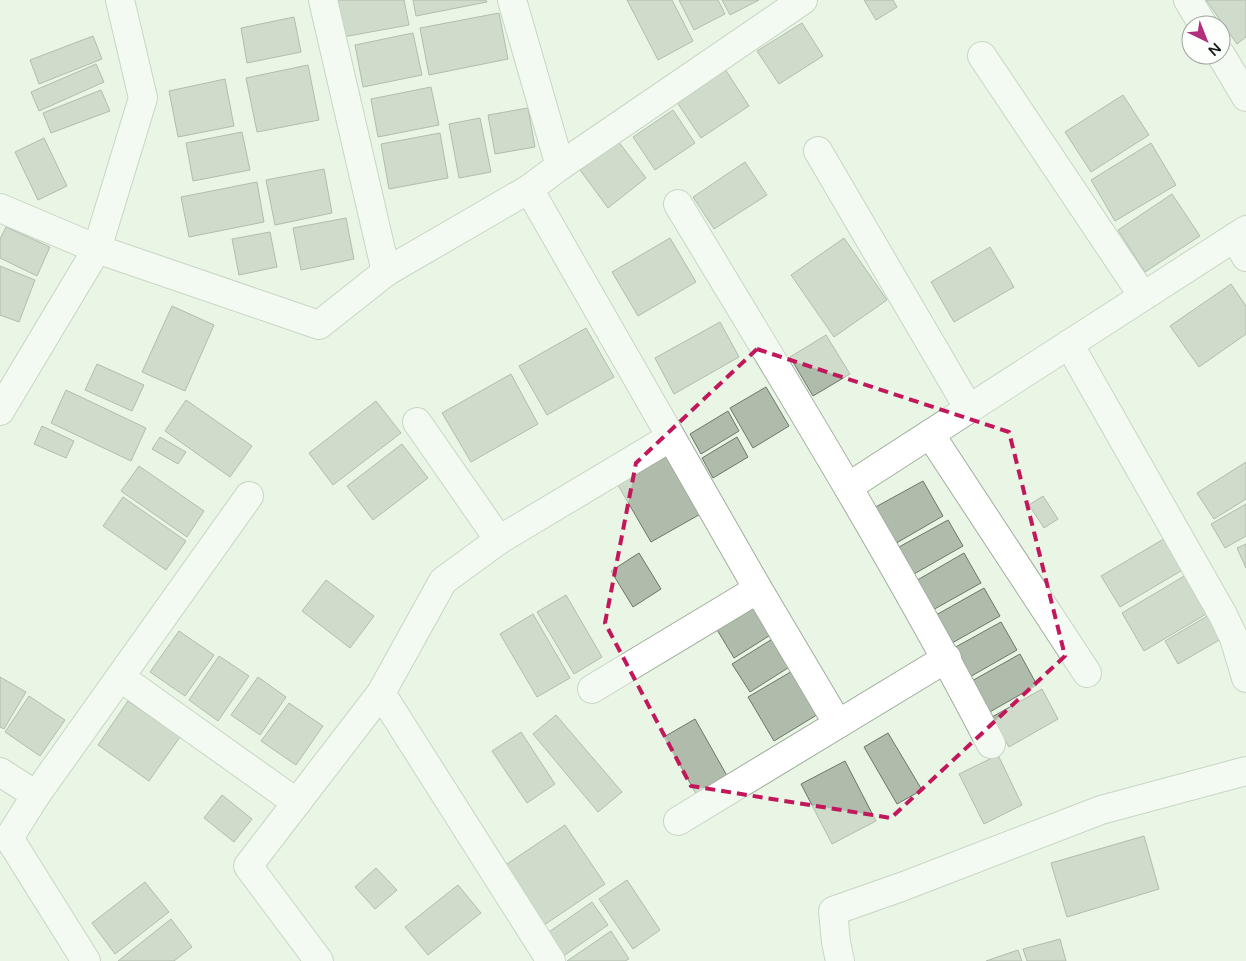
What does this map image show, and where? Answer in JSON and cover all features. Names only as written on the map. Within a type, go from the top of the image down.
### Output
[{"type":"street","points":[[0,411],[97,249],[143,98],[120,0]]},
{"type":"street","points":[[323,0],[386,272]]},
{"type":"street","points":[[512,0],[560,166]]},
{"type":"street","points":[[1188,0],[1197,15]]},
{"type":"street","points":[[0,208],[97,249],[318,325],[386,272],[529,189],[801,1]]},
{"type":"street","points":[[982,56],[1143,296]]},
{"type":"street","points":[[1227,65],[1246,97]]},
{"type":"street","points":[[818,151],[969,409]]},
{"type":"street","points":[[529,189],[758,589],[838,724]]},
{"type":"street","points":[[678,204],[848,487],[947,658],[991,744]]},
{"type":"street","points":[[848,487],[1143,296],[1242,241]]},
{"type":"street","points":[[1069,344],[1223,616],[1234,638],[1246,678]]},
{"type":"street","points":[[417,422],[499,540]]},
{"type":"street","points":[[930,434],[1087,673]]},
{"type":"street","points":[[319,961],[248,866],[381,693],[443,581],[499,540],[671,437]]},
{"type":"street","points":[[86,961],[9,838],[36,795],[249,496]]},
{"type":"street","points":[[592,689],[758,589]]},
{"type":"street","points":[[678,821],[947,658]]},
{"type":"street","points":[[120,677],[297,803]]},
{"type":"street","points":[[381,693],[551,961]]},
{"type":"street","points":[[840,961],[833,911],[1101,810],[1246,771]]},
{"type":"street","points":[[0,772],[36,795]]},
{"type":"highlighted area","points":[[757,349],[1009,432],[1065,656],[891,818],[691,786],[605,623],[636,463]]},
{"type":"building","points":[[336,0],[404,0],[409,25],[343,37]]},
{"type":"building","points":[[413,0],[486,0],[487,2],[416,16]]},
{"type":"building","points":[[627,0],[672,0],[693,41],[658,60]]},
{"type":"building","points":[[679,0],[718,0],[725,14],[694,30]]},
{"type":"building","points":[[722,0],[759,0],[730,15]]},
{"type":"building","points":[[864,0],[893,0],[897,7],[876,20]]},
{"type":"building","points":[[1206,0],[1246,0],[1246,37],[1237,44],[1231,35],[1231,15],[1217,15]]},
{"type":"building","points":[[499,13],[508,59],[429,75],[420,28]]},
{"type":"building","points":[[294,17],[301,52],[247,63],[241,28]]},
{"type":"building","points":[[802,23],[823,56],[779,84],[757,51]]},
{"type":"building","points":[[413,33],[422,75],[363,87],[355,45]]},
{"type":"building","points":[[93,36],[102,59],[39,84],[30,60]]},
{"type":"building","points":[[96,64],[104,82],[39,111],[31,92]]},
{"type":"building","points":[[308,65],[319,120],[257,132],[246,78]]},
{"type":"building","points":[[723,66],[749,106],[701,138],[674,98]]},
{"type":"building","points":[[225,79],[234,126],[178,137],[169,91]]},
{"type":"building","points":[[431,87],[439,125],[378,137],[371,99]]},
{"type":"building","points":[[101,90],[110,111],[51,133],[43,113]]},
{"type":"building","points":[[1123,95],[1149,135],[1091,172],[1065,132]]},
{"type":"building","points":[[528,108],[535,147],[495,154],[488,115]]},
{"type":"building","points":[[673,110],[695,143],[655,170],[633,137]]},
{"type":"building","points":[[480,118],[491,172],[459,178],[449,124]]},
{"type":"building","points":[[242,132],[250,170],[193,181],[186,143]]},
{"type":"building","points":[[440,133],[448,178],[389,189],[381,144]]},
{"type":"building","points":[[44,138],[67,186],[38,200],[15,152]]},
{"type":"building","points":[[618,141],[646,178],[608,208],[580,170]]},
{"type":"building","points":[[1151,143],[1176,185],[1115,221],[1091,180]]},
{"type":"building","points":[[745,162],[767,195],[714,229],[693,197]]},
{"type":"building","points":[[324,169],[332,213],[275,225],[266,180]]},
{"type":"building","points":[[257,182],[264,222],[189,237],[181,197]]},
{"type":"building","points":[[1172,194],[1200,236],[1145,272],[1118,230]]},
{"type":"building","points":[[346,218],[354,259],[301,270],[293,228]]},
{"type":"building","points":[[6,227],[50,247],[37,276],[0,258],[0,239]]},
{"type":"building","points":[[270,232],[277,267],[239,275],[232,239]]},
{"type":"building","points":[[670,238],[696,282],[638,316],[612,272]]},
{"type":"building","points":[[844,238],[887,300],[834,337],[791,275]]},
{"type":"building","points":[[990,247],[1014,287],[954,322],[931,282]]},
{"type":"building","points":[[0,266],[35,280],[19,322],[0,315]]},
{"type":"building","points":[[1231,284],[1246,306],[1246,334],[1199,367],[1170,326]]},
{"type":"building","points":[[172,306],[214,325],[185,391],[142,372]]},
{"type":"building","points":[[720,322],[739,357],[674,394],[655,358]]},
{"type":"building","points":[[586,328],[614,377],[547,415],[519,366]]},
{"type":"building","points":[[826,335],[850,374],[813,396],[790,357]]},
{"type":"building","points":[[97,364],[144,385],[132,411],[85,390]]},
{"type":"building","points":[[511,374],[538,424],[471,462],[442,413]]},
{"type":"building","points":[[766,387],[789,426],[753,448],[730,408]]},
{"type":"building","points":[[66,390],[146,428],[131,461],[51,423]]},
{"type":"building","points":[[186,400],[252,446],[230,477],[165,431]]},
{"type":"building","points":[[376,401],[401,433],[333,485],[309,453]]},
{"type":"building","points":[[728,411],[739,431],[701,454],[690,434]]},
{"type":"building","points":[[42,426],[74,441],[66,458],[34,444]]},
{"type":"building","points":[[160,437],[186,452],[178,464],[152,449]]},
{"type":"building","points":[[737,437],[748,457],[713,478],[702,458]]},
{"type":"building","points":[[402,444],[428,478],[373,520],[347,486]]},
{"type":"building","points":[[668,449],[704,512],[651,542],[615,480]]},
{"type":"building","points":[[1246,462],[1246,499],[1214,519],[1197,493]]},
{"type":"building","points":[[139,466],[204,511],[187,537],[121,491]]},
{"type":"building","points":[[923,481],[943,516],[893,545],[872,509]]},
{"type":"building","points":[[1043,496],[1058,519],[1044,528],[1029,505]]},
{"type":"building","points":[[123,497],[186,541],[166,570],[103,526]]},
{"type":"building","points":[[1246,504],[1246,536],[1225,548],[1211,524]]},
{"type":"building","points":[[948,520],[963,546],[914,574],[899,547]]},
{"type":"building","points":[[1167,537],[1186,568],[1120,607],[1101,576]]},
{"type":"building","points":[[1246,544],[1246,568],[1237,548]]},
{"type":"building","points":[[639,553],[661,589],[633,607],[611,571]]},
{"type":"building","points":[[964,553],[981,583],[931,611],[914,582]]},
{"type":"building","points":[[1191,572],[1213,610],[1144,651],[1122,613]]},
{"type":"building","points":[[326,580],[374,616],[350,648],[302,611]]},
{"type":"building","points":[[984,588],[1000,616],[952,643],[936,615]]},
{"type":"building","points":[[566,595],[602,657],[574,674],[537,612]]},
{"type":"building","points":[[750,599],[772,634],[734,658],[713,623]]},
{"type":"building","points":[[1214,612],[1228,635],[1178,664],[1165,641]]},
{"type":"building","points":[[533,614],[570,678],[537,697],[500,634]]},
{"type":"building","points":[[1001,622],[1017,650],[968,678],[952,649]]},
{"type":"building","points":[[179,631],[214,655],[185,696],[150,672]]},
{"type":"building","points":[[774,638],[791,666],[750,692],[732,664]]},
{"type":"building","points":[[1020,654],[1037,685],[988,713],[970,682]]},
{"type":"building","points":[[219,656],[249,676],[218,721],[189,700]]},
{"type":"building","points":[[794,670],[820,713],[774,741],[748,697]]},
{"type":"building","points":[[0,677],[26,692],[4,729],[0,727]]},
{"type":"building","points":[[258,677],[286,697],[260,735],[231,715]]},
{"type":"building","points":[[1042,689],[1058,719],[1009,747],[992,717]]},
{"type":"building","points":[[29,696],[65,720],[40,756],[5,732]]},
{"type":"building","points":[[128,701],[180,737],[149,781],[98,745]]},
{"type":"building","points":[[289,703],[323,726],[296,765],[261,741]]},
{"type":"building","points":[[556,715],[622,792],[598,812],[533,734]]},
{"type":"building","points":[[695,719],[730,781],[699,799],[664,737]]},
{"type":"building","points":[[521,732],[555,784],[527,803],[492,751]]},
{"type":"building","points":[[888,733],[922,790],[897,804],[864,747]]},
{"type":"building","points":[[998,755],[1022,805],[984,824],[959,774]]},
{"type":"building","points":[[845,761],[876,821],[832,844],[801,784]]},
{"type":"building","points":[[222,795],[252,819],[234,842],[204,818]]},
{"type":"building","points":[[565,825],[605,884],[544,925],[504,866]]},
{"type":"building","points":[[1144,836],[1159,889],[1067,917],[1051,863]]},
{"type":"building","points":[[376,868],[397,890],[375,909],[355,887]]},
{"type":"building","points":[[627,880],[660,930],[633,949],[599,899]]},
{"type":"building","points":[[145,882],[169,912],[115,954],[92,923]]},
{"type":"building","points":[[458,885],[481,913],[428,955],[405,927]]},
{"type":"building","points":[[592,902],[608,925],[562,957],[546,934]]},
{"type":"building","points":[[171,919],[192,947],[174,961],[118,961]]},
{"type":"building","points":[[611,931],[629,959],[625,961],[567,961]]},
{"type":"building","points":[[1060,939],[1066,961],[1027,961],[1023,949]]},
{"type":"building","points":[[1018,950],[1022,961],[986,961]]}]
